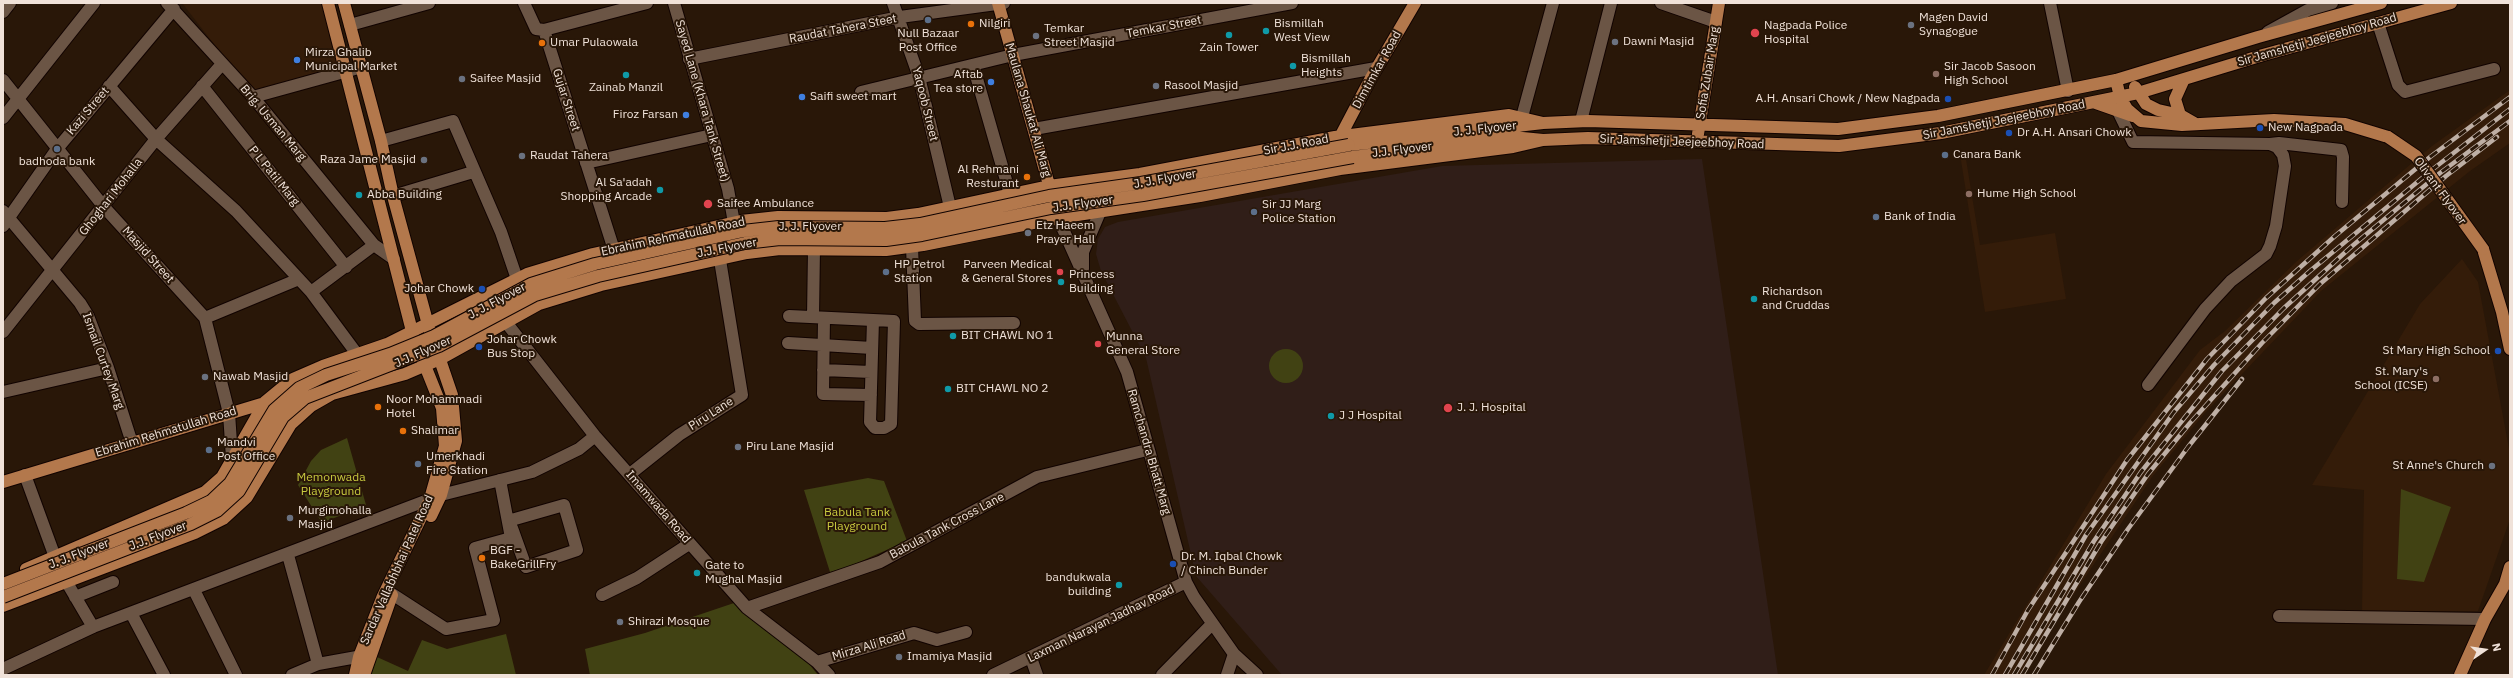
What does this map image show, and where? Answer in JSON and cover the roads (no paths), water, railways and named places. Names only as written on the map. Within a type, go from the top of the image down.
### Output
[{"type":"main road","name":"Sardar Vallabhbhai Patel Road","points":[[328,3],[412,332],[424,366],[442,408],[445,446],[436,497],[383,596],[364,656],[364,675]]},
{"type":"main road","name":"Sardar Vallabhbhai Patel Road","points":[[344,3],[362,67],[393,196],[417,286],[428,325],[452,395],[456,441],[436,497],[355,675]]},
{"type":"main road","name":"Maulana Shaukat Ali Marg","points":[[1000,3],[1058,218]]},
{"type":"main road","name":"Dimtimkar Road","points":[[1340,137],[1376,68],[1415,3]]},
{"type":"main road","name":"Sofia Zubair Marg","points":[[1696,142],[1719,3]]},
{"type":"main road","name":"Sir Jamshetji Jeejeebhoy Road","points":[[1542,123],[1581,121],[1699,126],[1838,129],[1938,116],[2068,91],[2116,80],[2258,37],[2381,3]]},
{"type":"main road","name":"Sir Jamshetji Jeejeebhoy Road","points":[[1543,140],[1588,138],[1839,146],[1941,133],[2138,93],[2451,3]]},
{"type":"main road","points":[[2130,76],[2138,93],[2146,104],[2158,110],[2180,115],[2194,123]]},
{"type":"main road","points":[[2180,115],[2176,99],[2184,79]]},
{"type":"main road","points":[[2116,80],[2120,97],[2134,117]]},
{"type":"main road","name":"Olivant Flyover","points":[[2094,103],[2117,109],[2141,121],[2166,125],[2274,120],[2345,124],[2388,136],[2416,156],[2483,249],[2502,312],[2510,349]]},
{"type":"main road","name":"Sir J.J. Road","points":[[1049,186],[1147,172],[1340,137],[1509,115],[1542,123]]},
{"type":"main road","name":"J. J. Flyover","points":[[3,584],[186,513],[211,501],[230,483],[274,410],[298,388],[326,375],[390,354],[434,336],[531,284],[595,264],[743,231],[779,227],[885,228],[920,224],[1049,196],[1141,184],[1542,123]]},
{"type":"main road","name":"J.J. Flyover","points":[[3,597],[72,568],[191,524],[217,511],[239,491],[283,417],[305,398],[439,346],[535,295],[598,276],[745,243],[780,238],[886,240],[922,235],[1051,208],[1143,195],[1351,151],[1512,137],[1543,140]]},
{"type":"main road","points":[[3,606],[195,533],[223,519],[247,497],[291,424],[311,406],[332,394],[405,374],[440,359],[505,321],[539,304],[601,285],[747,253],[780,249],[886,250],[912,247],[1058,218],[1100,212],[1340,169],[1513,147],[1543,140]]},
{"type":"main road","name":"Ebrahim Rehmatullah Road","points":[[265,402],[293,379],[387,344],[428,325],[517,279],[614,250],[734,223],[778,217],[887,218],[950,207],[1049,186]]},
{"type":"main road","points":[[402,291],[417,286]]},
{"type":"main road","name":"Ebrahim Rehmatullah Road","points":[[3,482],[265,402],[332,394]]},
{"type":"main road","points":[[3,580],[205,492],[222,477],[265,402]]},
{"type":"main road","points":[[2460,675],[2485,619],[2505,584],[2510,567]]},
{"type":"street","points":[[3,12],[10,3]]},
{"type":"street","points":[[3,118],[94,3]]},
{"type":"street","points":[[350,25],[429,3]]},
{"type":"street","points":[[524,3],[536,30],[544,30],[647,3]]},
{"type":"street","name":"Sayed Lane (Khara Tank Street)","points":[[674,3],[689,59],[728,189],[734,223]]},
{"type":"street","name":"Yaqoob Street","points":[[893,3],[900,17],[919,77],[950,207]]},
{"type":"street","name":"Raudat Tahera Steet","points":[[689,59],[900,17],[1000,3]]},
{"type":"street","name":"Temkar Street","points":[[861,92],[1013,55],[1292,3]]},
{"type":"street","points":[[1522,117],[1553,3]]},
{"type":"street","points":[[1581,121],[1611,3]]},
{"type":"street","points":[[1661,3],[1716,22]]},
{"type":"street","points":[[2050,3],[2068,91]]},
{"type":"street","points":[[2258,37],[2308,10],[2332,3]]},
{"type":"street","name":"Brig. Usman Marg","points":[[171,6],[253,97],[374,245],[394,259]]},
{"type":"street","name":"Kazi Street","points":[[5,218],[57,149],[109,86],[171,6]]},
{"type":"street","points":[[2378,23],[2398,85],[2405,92],[2494,69]]},
{"type":"street","name":"Gujar Street","points":[[544,30],[614,250]]},
{"type":"street","name":"Ghoghari Mohalla","points":[[3,332],[104,207],[156,138],[222,64]]},
{"type":"street","points":[[973,65],[1010,194]]},
{"type":"street","points":[[253,97],[362,67]]},
{"type":"street","points":[[1034,129],[1376,68]]},
{"type":"street","name":"Masjid Street","points":[[3,80],[104,207],[204,318],[229,413],[232,458]]},
{"type":"street","points":[[109,86],[156,138],[236,211],[299,279],[311,292],[357,354]]},
{"type":"street","name":"P L Patil Marg","points":[[202,86],[346,266]]},
{"type":"street","points":[[2117,109],[2132,142],[2279,143],[2341,150],[2343,158],[2342,202]]},
{"type":"street","points":[[381,141],[453,121],[473,172],[501,232],[517,279]]},
{"type":"street","points":[[586,163],[712,135]]},
{"type":"street","points":[[2148,385],[2205,309],[2230,281],[2266,254],[2270,246],[2285,166],[2283,155],[2277,147],[2270,144]]},
{"type":"street","points":[[393,196],[473,172]]},
{"type":"street","points":[[1083,274],[1083,252],[1100,212]]},
{"type":"street","name":"Ismail Curtey Marg","points":[[5,218],[53,269],[88,316],[108,368],[132,443]]},
{"type":"street","name":"Ramchandra Bhatt Marg","points":[[1058,218],[1127,372],[1147,450],[1186,582],[1212,624],[1234,654],[1257,675]]},
{"type":"street","points":[[311,292],[374,245]]},
{"type":"street","points":[[912,247],[915,321]]},
{"type":"street","points":[[814,249],[819,317],[823,346],[823,394],[871,395]]},
{"type":"street","name":"Piru Lane","points":[[630,474],[678,435],[742,395],[720,260]]},
{"type":"street","points":[[204,318],[299,279]]},
{"type":"street","points":[[789,316],[915,321],[919,324],[1014,323]]},
{"type":"street","points":[[873,320],[871,395],[872,426],[875,428],[887,427],[890,424],[894,321]]},
{"type":"street","name":"Imamwada Road","points":[[505,321],[595,436],[747,608],[817,662],[829,675]]},
{"type":"street","points":[[788,343],[872,348]]},
{"type":"street","points":[[3,392],[108,368]]},
{"type":"street","points":[[823,370],[892,376]]},
{"type":"street","points":[[3,669],[94,627],[288,555],[436,497],[532,472],[579,449],[595,436]]},
{"type":"street","name":"Babula Tank Cross Lane","points":[[747,608],[880,562],[1037,477],[1147,450]]},
{"type":"street","points":[[25,475],[55,557]]},
{"type":"street","points":[[392,594],[446,629],[494,620],[475,548],[511,538],[509,520],[500,480]]},
{"type":"street","points":[[564,505],[577,550],[526,567],[509,520],[564,505]]},
{"type":"street","points":[[602,595],[636,578],[689,544]]},
{"type":"street","points":[[288,555],[318,664]]},
{"type":"street","points":[[66,581],[80,595],[90,610]]},
{"type":"street","points":[[80,595],[113,582]]},
{"type":"street","name":"Laxman Narayan Jadhav Road","points":[[993,675],[1186,582]]},
{"type":"street","points":[[194,590],[236,675]]},
{"type":"street","points":[[80,595],[94,627]]},
{"type":"street","points":[[131,613],[164,675]]},
{"type":"street","points":[[2279,616],[2485,619]]},
{"type":"street","points":[[1162,675],[1212,624]]},
{"type":"street","name":"Mirza Ali Road","points":[[817,662],[914,633],[937,640],[966,632]]},
{"type":"street","points":[[1227,675],[1234,654]]},
{"type":"street","points":[[292,675],[318,664],[364,656]]},
{"type":"street","points":[[1031,658],[1037,675]]},
{"type":"railway","points":[[1992,675],[2028,610],[2127,460],[2207,359],[2266,298],[2335,236],[2430,157],[2510,97]]},
{"type":"railway","points":[[2005,675],[2086,535],[2174,412],[2214,365],[2274,303],[2310,271],[2433,169],[2510,109]]},
{"type":"railway","points":[[2014,675],[2094,541],[2141,472],[2222,371],[2284,308],[2351,247],[2440,173],[2510,121]]},
{"type":"railway","points":[[2022,675],[2101,542],[2148,474],[2190,423],[2262,343],[2320,284],[2446,176],[2497,137]]},
{"type":"railway","points":[[2034,675],[2079,602],[2128,529],[2188,447],[2242,379]]},
{"type":"place","name":"Null Bazaar Post Office","points":[[928,20]]},
{"type":"place","name":"Nilgiri","points":[[971,24]]},
{"type":"place","name":"Magen David Synagogue","points":[[1911,25]]},
{"type":"place","name":"Bismillah West View","points":[[1266,31]]},
{"type":"place","name":"Nagpada Police Hospital","points":[[1755,33]]},
{"type":"place","name":"Zain Tower","points":[[1229,35]]},
{"type":"place","name":"Temkar Street Masjid","points":[[1036,36]]},
{"type":"place","name":"Dawni Masjid","points":[[1615,42]]},
{"type":"place","name":"Umar Pulaowala","points":[[542,43]]},
{"type":"place","name":"Mirza Ghalib Municipal Market","points":[[297,60]]},
{"type":"place","name":"Bismillah Heights","points":[[1293,66]]},
{"type":"place","name":"Sir Jacob Sasoon High School","points":[[1936,74]]},
{"type":"place","name":"Zainab Manzil","points":[[626,75]]},
{"type":"place","name":"Saifee Masjid","points":[[462,79]]},
{"type":"place","name":"Aftab Tea store","points":[[991,82]]},
{"type":"place","name":"Rasool Masjid","points":[[1156,86]]},
{"type":"place","name":"Saifi sweet mart","points":[[802,97]]},
{"type":"place","name":"A.H. Ansari Chowk / New Nagpada","points":[[1948,99]]},
{"type":"place","name":"Firoz Farsan","points":[[686,115]]},
{"type":"place","name":"New Nagpada","points":[[2260,128]]},
{"type":"place","name":"Dr A.H. Ansari Chowk","points":[[2009,133]]},
{"type":"place","name":"badhoda bank","points":[[57,149]]},
{"type":"place","name":"Canara Bank","points":[[1945,155]]},
{"type":"place","name":"Raudat Tahera","points":[[522,156]]},
{"type":"place","name":"Raza Jame Masjid","points":[[424,160]]},
{"type":"place","name":"Al Rehmani Resturant","points":[[1027,177]]},
{"type":"place","name":"Al Sa'adah Shopping Arcade","points":[[660,190]]},
{"type":"place","name":"Hume High School","points":[[1969,194]]},
{"type":"place","name":"Abba Building","points":[[359,195]]},
{"type":"place","name":"Saifee Ambulance","points":[[708,204]]},
{"type":"place","name":"Sir JJ Marg Police Station","points":[[1254,212]]},
{"type":"place","name":"Bank of India","points":[[1876,217]]},
{"type":"place","name":"Etz Haeem Prayer Hall","points":[[1028,233]]},
{"type":"place","name":"HP Petrol Station","points":[[886,272]]},
{"type":"place","name":"Parveen Medical & General Stores","points":[[1060,272]]},
{"type":"place","name":"Princess Building","points":[[1061,282]]},
{"type":"place","name":"Johar Chowk","points":[[482,289]]},
{"type":"place","name":"Richardson and Cruddas","points":[[1754,299]]},
{"type":"place","name":"BIT CHAWL NO 1","points":[[953,336]]},
{"type":"place","name":"Munna General Store","points":[[1098,344]]},
{"type":"place","name":"Johar Chowk Bus Stop","points":[[479,347]]},
{"type":"place","name":"St Mary High School","points":[[2498,351]]},
{"type":"place","name":"Nawab Masjid","points":[[205,377]]},
{"type":"place","name":"St. Mary's School (ICSE)","points":[[2436,379]]},
{"type":"place","name":"BIT CHAWL NO 2","points":[[948,389]]},
{"type":"place","name":"Noor Mohammadi Hotel","points":[[378,407]]},
{"type":"place","name":"J. J. Hospital","points":[[1448,408]]},
{"type":"place","name":"J J Hospital","points":[[1331,416]]},
{"type":"place","name":"Shalimar","points":[[403,431]]},
{"type":"place","name":"Piru Lane Masjid","points":[[738,447]]},
{"type":"place","name":"Mandvi Post Office","points":[[209,450]]},
{"type":"place","name":"Umerkhadi Fire Station","points":[[418,464]]},
{"type":"place","name":"St Anne's Church","points":[[2492,466]]},
{"type":"place","name":"Murgimohalla Masjid","points":[[290,518]]},
{"type":"place","name":"BGF - BakeGrillFry","points":[[482,558]]},
{"type":"place","name":"Dr. M. Iqbal Chowk / Chinch Bunder","points":[[1173,564]]},
{"type":"place","name":"Gate to Mughal Masjid","points":[[697,573]]},
{"type":"place","name":"bandukwala building","points":[[1119,585]]},
{"type":"place","name":"Shirazi Mosque","points":[[620,622]]},
{"type":"place","name":"Imamiya Masjid","points":[[899,657]]},
{"type":"park label","name":"Memonwada Playground","points":[[331,485]]},
{"type":"park label","name":"Babula Tank Playground","points":[[857,520]]}]
